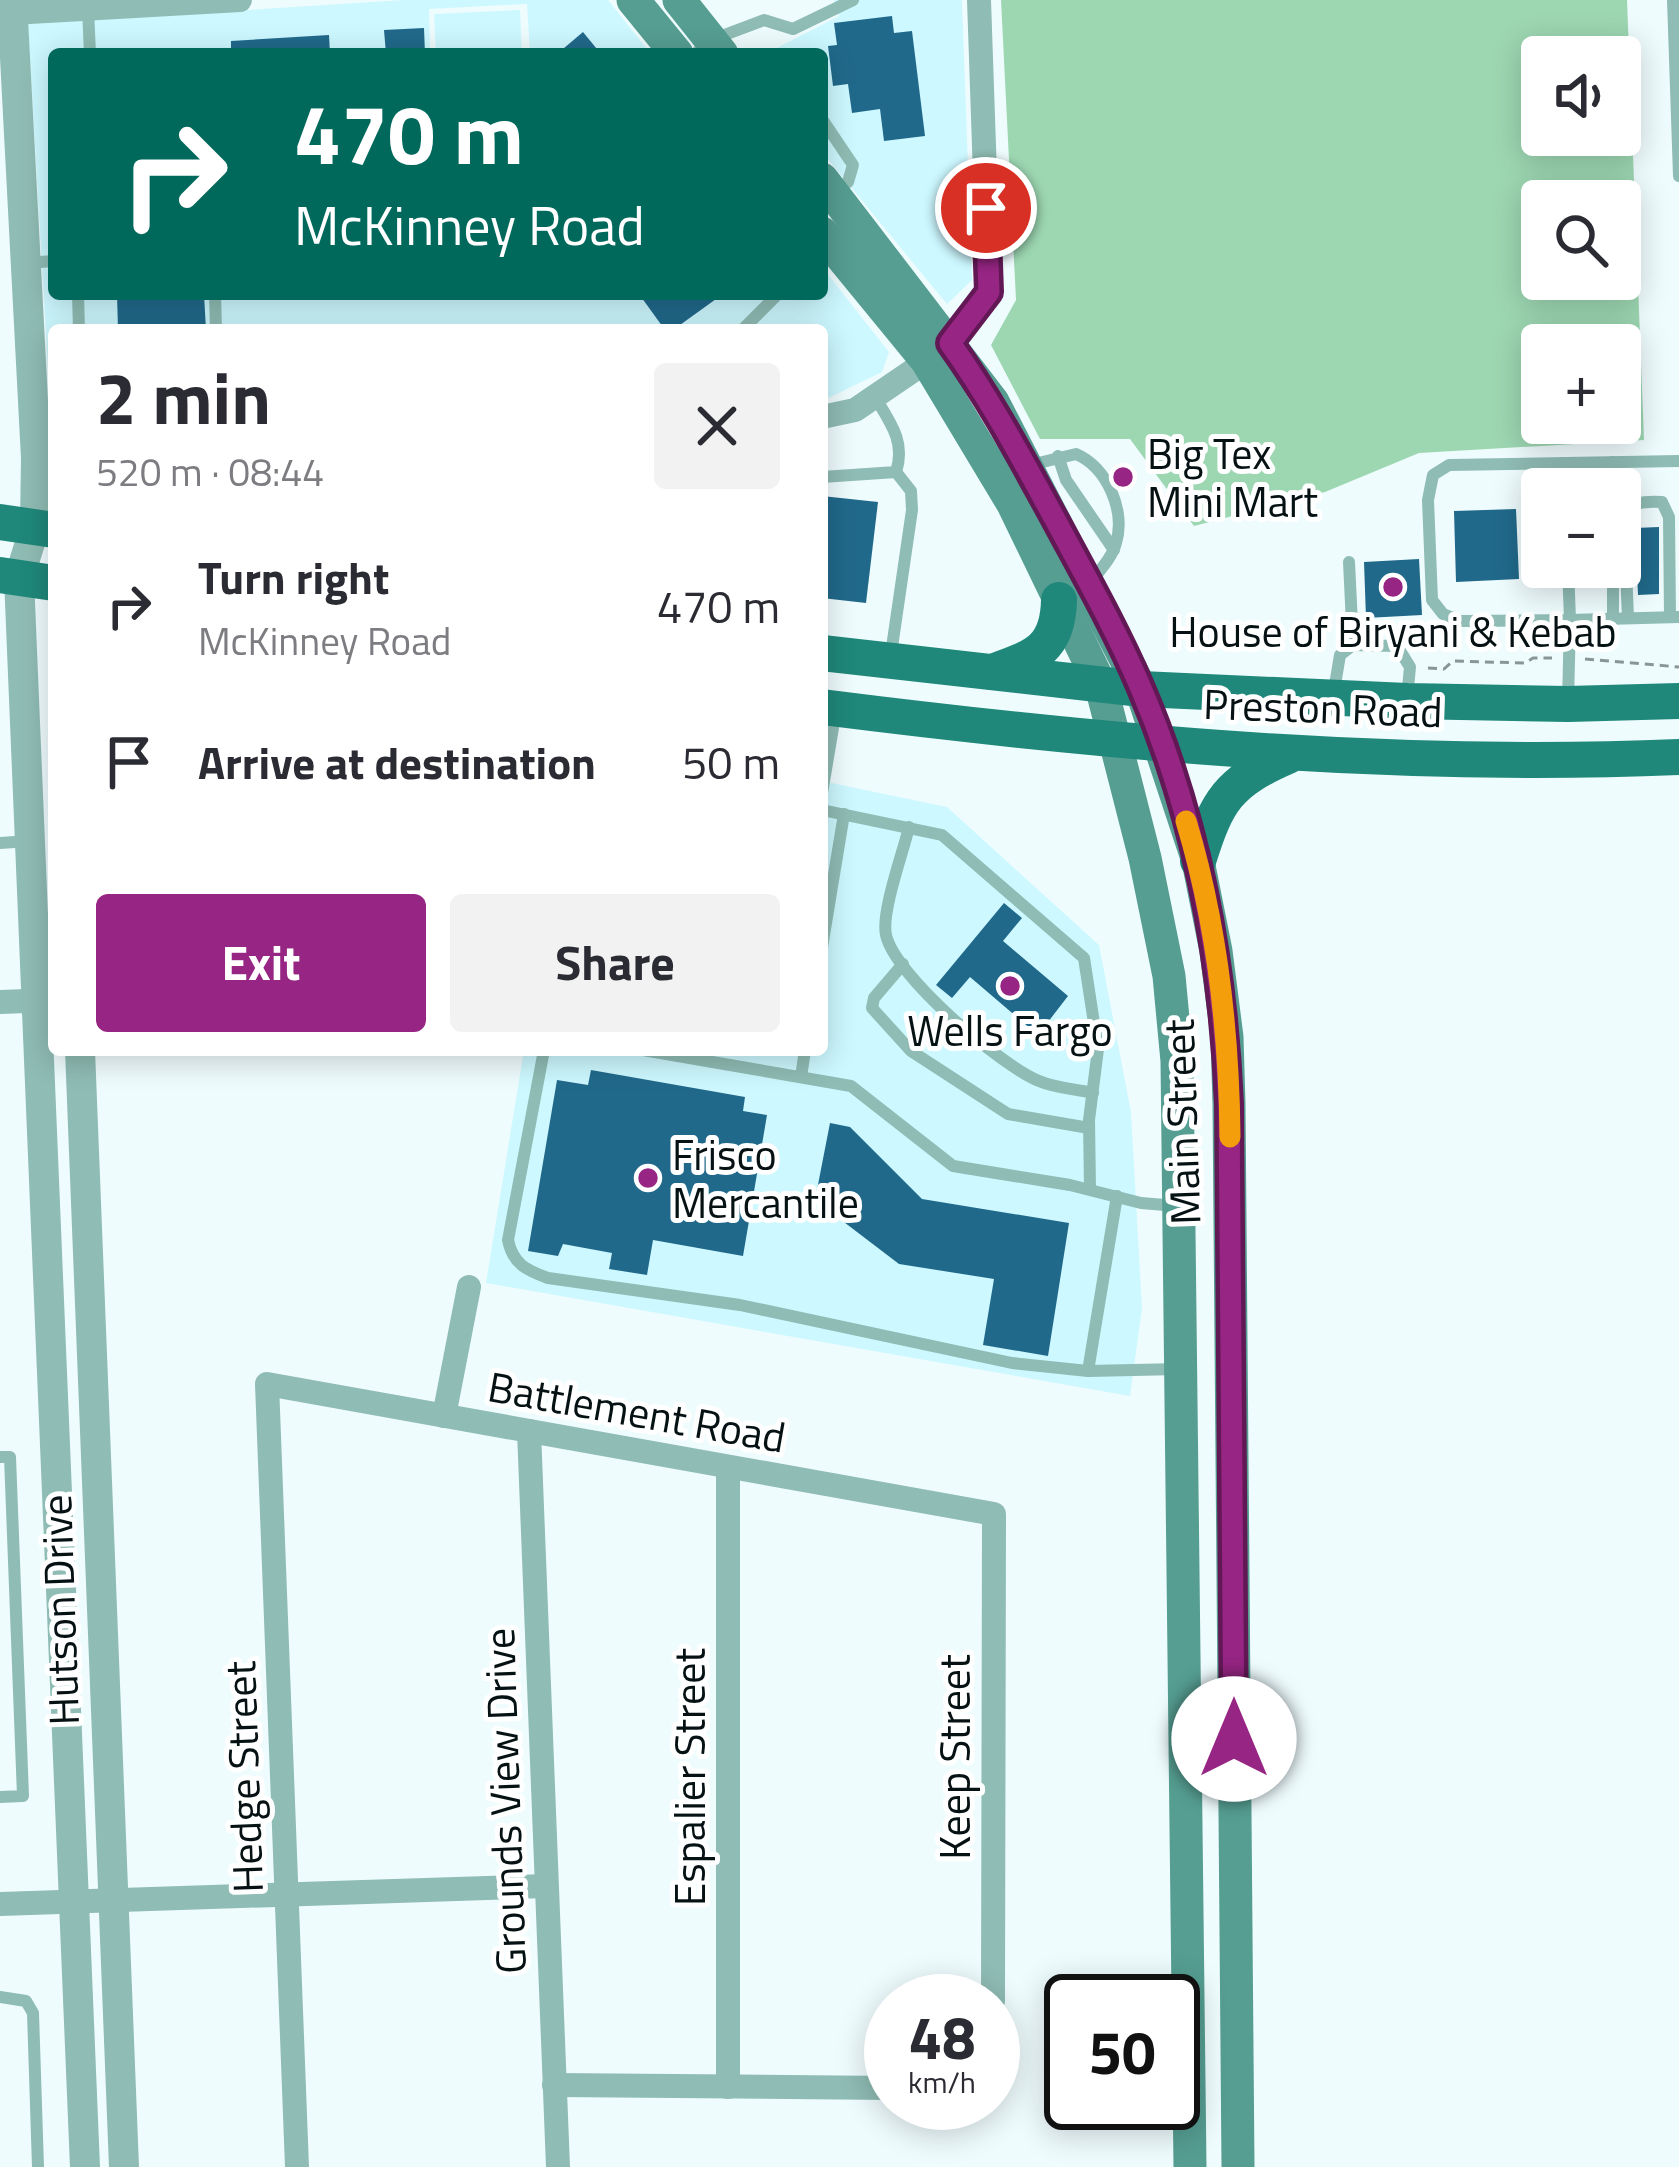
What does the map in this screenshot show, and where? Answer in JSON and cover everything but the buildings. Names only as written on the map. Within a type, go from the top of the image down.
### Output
[{"type":"main road","points":[[633,0],[671,48]]},
{"type":"main road","points":[[684,2],[708,48]]},
{"type":"main road","name":"Main Street","points":[[828,186],[939,352],[1013,504],[1142,689],[1198,861],[1227,1037],[1238,2167]]},
{"type":"main road","name":"Main Street","points":[[828,239],[993,402],[1042,461],[1145,858],[1168,976],[1177,1061],[1180,1206],[1190,2167]]},
{"type":"main road","points":[[989,673],[1035,656],[1059,627],[1075,592]]},
{"type":"main road","name":"Preston Road","points":[[828,654],[1142,689],[1334,698],[1408,684],[1568,704],[1679,700]]},
{"type":"main road","name":"Preston Road","points":[[829,708],[1115,742],[1294,754],[1679,757]]},
{"type":"main road","points":[[1198,861],[1212,816],[1229,789],[1250,772],[1294,754]]},
{"type":"main road","points":[[1181,1369],[1231,1370]]},
{"type":"street","points":[[12,7],[88,9],[237,0]]},
{"type":"street","points":[[828,416],[855,410],[939,352],[989,292],[980,0]]},
{"type":"street","name":"Hutson Drive","points":[[12,7],[9,139],[39,262],[45,458],[30,526],[32,577],[16,842],[46,1001],[49,1294],[85,2167]]},
{"type":"street","points":[[0,1002],[46,1001]]},
{"type":"street","name":"Hutson Drive","points":[[80,1056],[124,2167]]},
{"type":"street","points":[[444,1416],[470,1287]]},
{"type":"street","points":[[49,1294],[92,1290]]},
{"type":"street","name":"Battlement Road","points":[[267,1384],[994,1514]]},
{"type":"street","name":"Hedge Street","points":[[267,1384],[297,2167]]},
{"type":"street","name":"Grounds View Drive","points":[[530,1431],[558,2167]]},
{"type":"street","name":"Espalier Street","points":[[728,1466],[728,2086]]},
{"type":"street","name":"Keep Street","points":[[993,1974],[994,1514]]},
{"type":"street","points":[[0,1904],[546,1886]]},
{"type":"street","points":[[554,2085],[864,2088]]},
{"type":"lane","points":[[711,48],[764,20],[793,29],[853,0]]},
{"type":"lane","points":[[1672,0],[1679,176]]},
{"type":"lane","points":[[88,9],[90,48]]},
{"type":"lane","points":[[828,127],[854,165],[848,182],[828,186]]},
{"type":"lane","points":[[748,324],[772,300]]},
{"type":"lane","points":[[874,397],[896,433],[900,461],[896,472]]},
{"type":"lane","points":[[1042,461],[1085,458],[1110,491],[1120,520],[1114,550],[1075,592]]},
{"type":"lane","points":[[1042,461],[1066,480],[1114,550]]},
{"type":"lane","points":[[1621,618],[1627,511],[1636,502],[1662,502],[1670,517],[1674,617],[1570,620],[1461,621],[1442,614],[1432,600],[1428,500],[1433,475],[1449,465],[1679,461]]},
{"type":"lane","points":[[1612,462],[1612,468]]},
{"type":"lane","points":[[1562,463],[1562,468]]},
{"type":"lane","points":[[828,477],[896,472]]},
{"type":"lane","points":[[890,661],[912,510],[910,491],[896,472]]},
{"type":"lane","points":[[1349,562],[1353,645]]},
{"type":"lane","points":[[1568,704],[1569,588]]},
{"type":"lane","points":[[1616,588],[1621,618]]},
{"type":"lane","points":[[1334,698],[1340,656],[1353,645],[1396,646],[1408,684]]},
{"type":"lane","points":[[828,811],[942,835],[1084,958],[1098,1049],[1089,1128],[1090,1189]]},
{"type":"lane","points":[[828,911],[844,814]]},
{"type":"lane","points":[[909,826],[884,930],[892,951],[971,1036],[1006,1063],[1040,1082],[1093,1093]]},
{"type":"lane","points":[[903,964],[874,998],[872,1009],[910,1052],[1008,1114],[1089,1128]]},
{"type":"lane","points":[[543,1056],[508,1240],[512,1257],[526,1270],[548,1278],[740,1305],[1012,1363],[1088,1371],[1181,1369]]},
{"type":"lane","points":[[689,1056],[857,1089],[953,1166],[1090,1189],[1141,1203],[1180,1206]]},
{"type":"lane","points":[[740,1066],[742,1056]]},
{"type":"lane","points":[[801,1077],[805,1056]]},
{"type":"lane","points":[[1088,1371],[1117,1196]]},
{"type":"lane","points":[[0,1457],[10,1456],[23,1796],[0,1797]]},
{"type":"lane","points":[[0,1997],[26,2001],[33,2013],[38,2167]]},
{"type":"path","points":[[1408,684],[1453,661],[1525,663],[1533,658],[1567,658],[1679,667]]},
{"type":"shaded area","points":[[404,0],[608,0],[646,48],[530,48],[527,4],[429,9],[430,48],[48,48],[48,300],[828,300],[828,275],[889,352],[882,372],[828,398],[828,324],[48,324],[48,369],[28,24]]},
{"type":"shaded area","points":[[834,0],[962,0],[972,280],[947,304],[828,159],[828,48],[777,48],[839,16]]},
{"type":"shaded area","points":[[520,10],[522,48],[436,48],[434,14]]},
{"type":"shaded area","points":[[828,782],[947,807],[1099,945],[1131,1112],[1142,1308],[1130,1396],[486,1283],[523,1056],[828,1056]]},
{"type":"green space","points":[[1001,0],[1627,0],[1628,36],[1521,36],[1521,156],[1633,156],[1634,180],[1521,180],[1521,300],[1639,300],[1640,324],[1521,324],[1521,444],[1575,444],[1419,453],[1325,492],[1194,526],[1130,439],[1040,439],[991,345],[1016,300]]},
{"type":"green space","points":[[1641,362],[1644,440],[1641,440]]},
{"type":"slow traffic","points":[[1186,821],[1216,951],[1227,1037],[1230,1137]]},
{"type":"place","name":"Big Tex Mini Mart","points":[[1123,477]]},
{"type":"place","name":"House of Biryani & Kebab","points":[[1393,587]]},
{"type":"place","name":"Wells Fargo","points":[[1010,986]]},
{"type":"place","name":"Frisco Mercantile","points":[[648,1178]]},
{"type":"route","points":[[986,208],[989,292],[950,343],[993,402],[1142,689],[1198,861],[1216,951],[1227,1037],[1229,1104],[1234,1739]]}]
